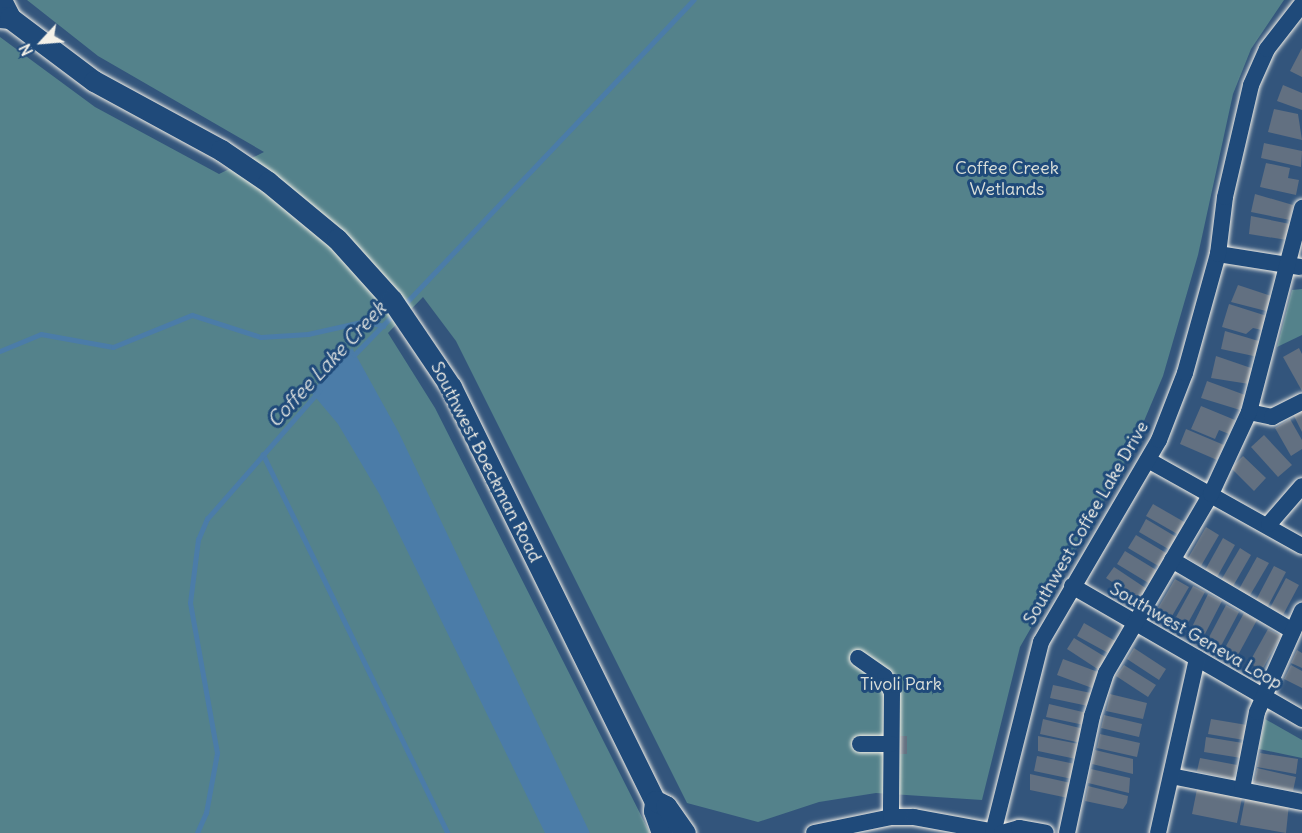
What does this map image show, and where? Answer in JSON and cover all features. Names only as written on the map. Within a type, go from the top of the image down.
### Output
[{"type":"main road","name":"Southwest Boeckman Road","points":[[4,12],[94,81],[221,150],[279,190],[337,239],[392,300],[436,362],[467,420],[655,801],[654,811],[662,833]]},
{"type":"main road","name":"Southwest Boeckman Road","points":[[655,801],[666,806],[685,833]]},
{"type":"street","name":"Southwest Coffee Lake Drive","points":[[997,833],[1031,671],[1041,642],[1072,586],[1149,460],[1185,373],[1218,254],[1225,197],[1251,85],[1267,49],[1302,4]]},
{"type":"street","points":[[1066,833],[1092,716],[1106,673],[1211,494],[1249,412],[1296,267],[1302,208]]},
{"type":"street","points":[[1218,254],[1296,267]]},
{"type":"street","points":[[1249,412],[1272,417],[1302,402]]},
{"type":"street","points":[[1149,460],[1269,524],[1302,546]]},
{"type":"street","points":[[1269,524],[1302,486]]},
{"type":"street","points":[[1172,560],[1293,631]]},
{"type":"street","name":"Southwest Geneva Loop","points":[[1072,586],[1134,624],[1302,719]]},
{"type":"street","points":[[1242,789],[1264,697],[1302,611]]},
{"type":"street","points":[[858,658],[890,685],[891,817]]},
{"type":"street","points":[[1158,833],[1197,658]]},
{"type":"street","points":[[860,744],[891,744]]},
{"type":"street","points":[[1171,776],[1302,802]]},
{"type":"street","points":[[814,833],[891,817],[997,833],[1019,828],[1046,833]]},
{"type":"green space","points":[[27,0],[1284,0],[1251,49],[1233,94],[1198,255],[1163,376],[1128,459],[1020,647],[982,800],[876,793],[819,802],[758,822],[687,803],[456,341],[423,297],[388,333],[435,408],[650,833],[0,833],[0,37],[95,107],[219,174],[264,152],[98,56]]},
{"type":"green space","points":[[1302,289],[1302,335],[1277,347],[1292,290]]},
{"type":"green space","points":[[1265,719],[1302,740],[1302,758],[1259,749]]},
{"type":"water","points":[[352,348],[399,433],[590,833],[545,833],[380,495],[338,424],[311,392]]},
{"type":"building","points":[[1302,48],[1302,77],[1290,71]]},
{"type":"building","points":[[1283,85],[1302,93],[1302,110],[1277,101]]},
{"type":"building","points":[[1274,109],[1298,114],[1302,140],[1268,132]]},
{"type":"building","points":[[1264,143],[1302,151],[1301,167],[1261,158]]},
{"type":"building","points":[[1266,163],[1290,168],[1288,178],[1299,180],[1296,195],[1260,187]]},
{"type":"building","points":[[1255,194],[1293,205],[1290,220],[1251,212]]},
{"type":"building","points":[[1251,216],[1290,224],[1287,240],[1249,234]]},
{"type":"building","points":[[1238,285],[1274,297],[1270,312],[1231,302]]},
{"type":"building","points":[[1229,304],[1270,317],[1266,331],[1253,328],[1246,334],[1222,327]]},
{"type":"building","points":[[1225,331],[1262,342],[1258,357],[1221,349]]},
{"type":"building","points":[[1299,348],[1302,354],[1302,391],[1283,357]]},
{"type":"building","points":[[1216,356],[1254,369],[1249,384],[1211,378]]},
{"type":"building","points":[[1207,381],[1245,395],[1240,410],[1201,398]]},
{"type":"building","points":[[1201,406],[1235,420],[1229,434],[1219,430],[1215,439],[1191,429]]},
{"type":"building","points":[[1302,409],[1302,432],[1293,414]]},
{"type":"building","points":[[1290,419],[1302,440],[1302,449],[1291,456],[1275,428]]},
{"type":"building","points":[[1186,429],[1224,445],[1217,460],[1180,444]]},
{"type":"building","points":[[1264,435],[1292,465],[1278,477],[1251,447]]},
{"type":"building","points":[[1243,456],[1266,478],[1254,491],[1231,468]]},
{"type":"building","points":[[1153,504],[1186,523],[1179,535],[1146,516]]},
{"type":"building","points":[[1146,519],[1178,538],[1170,550],[1139,532]]},
{"type":"building","points":[[1206,527],[1219,535],[1201,566],[1188,558]]},
{"type":"building","points":[[1136,535],[1168,554],[1160,567],[1128,548]]},
{"type":"building","points":[[1223,538],[1235,545],[1216,579],[1204,572]]},
{"type":"building","points":[[1240,548],[1251,555],[1232,588],[1220,582]]},
{"type":"building","points":[[1125,551],[1158,571],[1150,584],[1117,564]]},
{"type":"building","points":[[1257,557],[1269,563],[1249,597],[1238,591]]},
{"type":"building","points":[[1274,566],[1286,572],[1267,608],[1255,602]]},
{"type":"building","points":[[1114,567],[1147,589],[1140,600],[1106,578]]},
{"type":"building","points":[[1286,578],[1299,585],[1283,615],[1270,608]]},
{"type":"building","points":[[1175,579],[1189,587],[1172,616],[1158,608]]},
{"type":"building","points":[[1193,586],[1205,592],[1188,623],[1176,617]]},
{"type":"building","points":[[1208,594],[1222,601],[1205,634],[1192,627]]},
{"type":"building","points":[[1226,605],[1239,612],[1221,646],[1208,639]]},
{"type":"building","points":[[1244,613],[1257,620],[1238,655],[1225,648]]},
{"type":"building","points":[[1084,623],[1117,642],[1110,654],[1077,636]]},
{"type":"building","points":[[1268,629],[1281,636],[1262,670],[1249,663]]},
{"type":"building","points":[[1074,638],[1107,658],[1099,670],[1067,649]]},
{"type":"building","points":[[1134,648],[1166,669],[1159,680],[1127,659]]},
{"type":"building","points":[[1297,650],[1302,653],[1302,668],[1291,663]]},
{"type":"building","points":[[1063,659],[1098,672],[1092,688],[1057,675]]},
{"type":"building","points":[[1124,665],[1156,685],[1148,697],[1116,676]]},
{"type":"building","points":[[1291,665],[1302,671],[1302,688],[1284,679]]},
{"type":"building","points":[[1053,685],[1091,693],[1088,706],[1050,698]]},
{"type":"building","points":[[1110,694],[1147,703],[1143,719],[1106,711]]},
{"type":"building","points":[[1049,704],[1087,713],[1084,725],[1046,717]]},
{"type":"building","points":[[1104,715],[1142,724],[1139,737],[1101,728]]},
{"type":"building","points":[[1043,719],[1084,729],[1081,743],[1040,734]]},
{"type":"building","points":[[1211,719],[1247,725],[1244,740],[1208,734]]},
{"type":"building","points":[[1100,734],[1140,743],[1137,757],[1097,748]]},
{"type":"building","points":[[894,736],[907,736],[907,754],[895,754]]},
{"type":"building","points":[[1038,736],[1079,744],[1076,759],[1038,751]]},
{"type":"building","points":[[1206,737],[1243,743],[1241,758],[1204,752]]},
{"type":"building","points":[[1095,750],[1133,759],[1133,774],[1092,764]]},
{"type":"building","points":[[1260,753],[1298,759],[1296,774],[1257,767]]},
{"type":"building","points":[[1037,756],[1075,764],[1072,779],[1034,771]]},
{"type":"building","points":[[1200,758],[1237,765],[1234,779],[1197,771]]},
{"type":"building","points":[[1257,768],[1296,777],[1293,791],[1254,782]]},
{"type":"building","points":[[1091,769],[1130,778],[1129,793],[1088,783]]},
{"type":"building","points":[[1030,774],[1071,783],[1068,798],[1030,790]]},
{"type":"building","points":[[1088,786],[1128,796],[1127,803],[1123,809],[1085,801]]},
{"type":"building","points":[[1197,789],[1242,798],[1237,823],[1192,814]]},
{"type":"building","points":[[1245,799],[1289,804],[1286,833],[1240,825]]},
{"type":"waterway","name":"Coffee Lake Creek","points":[[403,306],[693,0]]},
{"type":"waterway","name":"Coffee Lake Creek","points":[[354,355],[394,314]]},
{"type":"waterway","points":[[0,351],[41,334],[113,347],[192,315],[261,337],[308,334],[366,321],[383,326]]},
{"type":"waterway","name":"Coffee Lake Creek","points":[[197,833],[206,813],[217,753],[190,603],[198,540],[207,519],[319,391]]},
{"type":"waterway","points":[[263,454],[448,833]]},
{"type":"park label","name":"Coffee Creek Wetlands","points":[[1007,180]]},
{"type":"park label","name":"Tivoli Park","points":[[901,684]]}]
